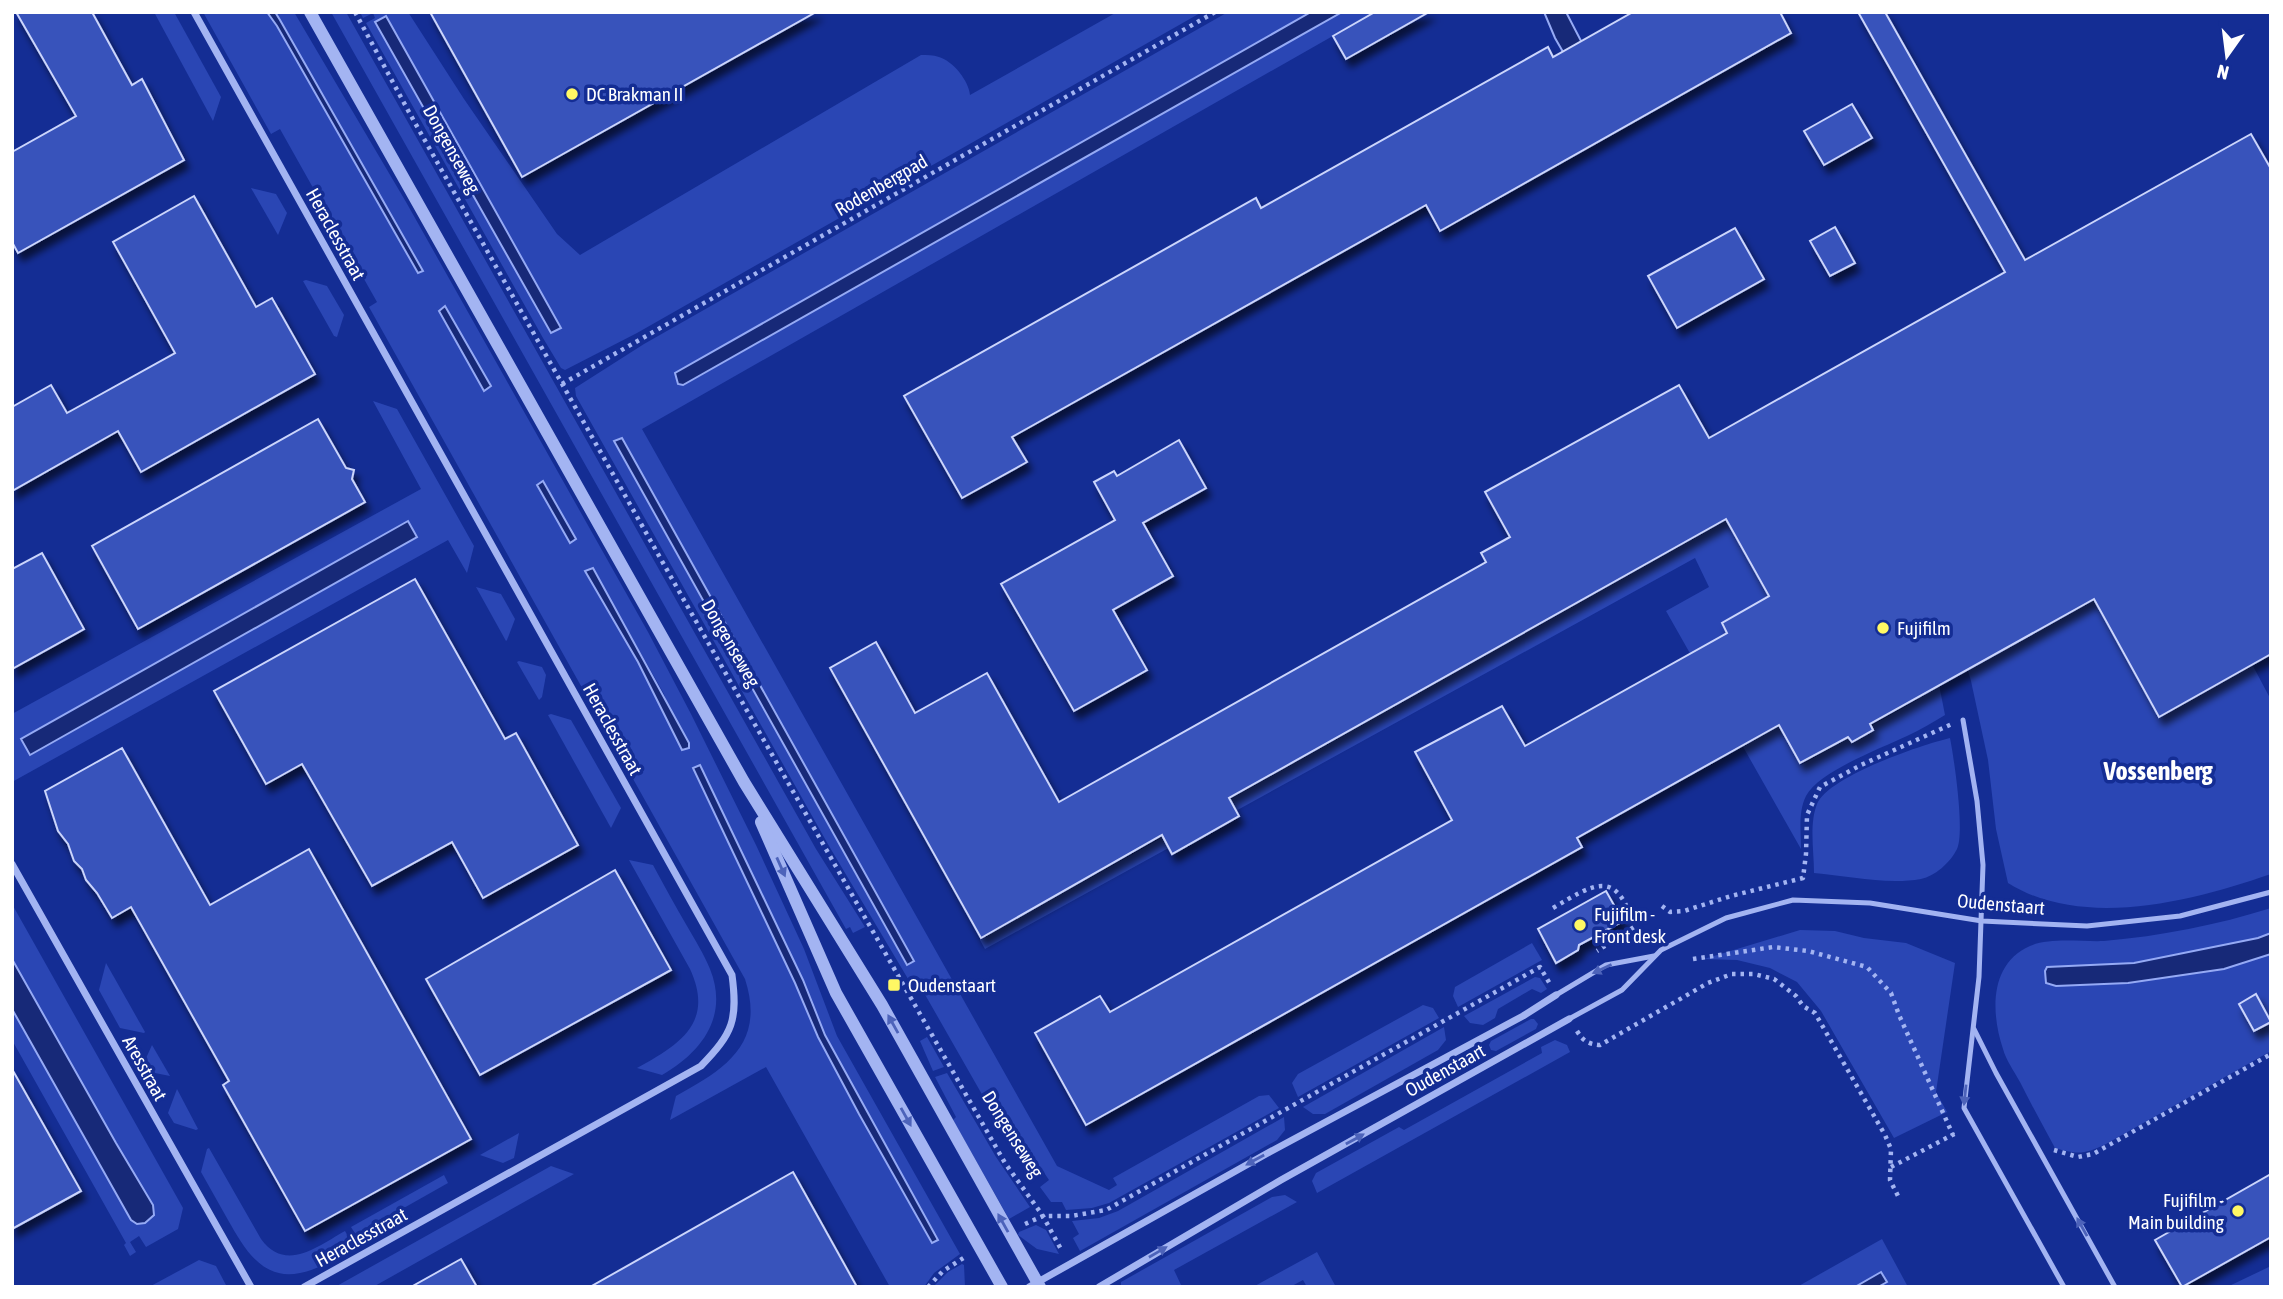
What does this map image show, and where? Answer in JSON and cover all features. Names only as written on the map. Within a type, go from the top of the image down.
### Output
[{"type":"street","name":"Heraclesstraat","points":[[194,12],[732,975],[736,1000],[732,1026],[721,1045],[701,1066],[304,1287]]},
{"type":"street","points":[[310,12],[744,782],[882,1005],[1036,1285]]},
{"type":"street","points":[[744,782],[836,993],[1002,1287]]},
{"type":"street","name":"Aresstraat","points":[[12,864],[251,1287]]},
{"type":"street","name":"Oudenstaart","points":[[1036,1285],[1069,1263],[1523,1016],[1556,995]]},
{"type":"street","name":"Oudenstaart","points":[[1099,1287],[1281,1180],[1569,1019]]},
{"type":"lane","points":[[1963,720],[1978,813],[1983,865],[1979,976],[1964,1108],[2064,1287]]},
{"type":"lane","name":"Oudenstaart","points":[[1569,1019],[1622,990],[1661,950],[1726,918],[1793,901],[1870,903],[1982,921],[2087,926],[2180,916],[2271,892]]},
{"type":"lane","name":"Oudenstaart","points":[[1556,995],[1606,965],[1654,956]]},
{"type":"lane","points":[[1973,1027],[2001,1084],[2115,1287]]},
{"type":"path","name":"Dongenseweg","points":[[355,12],[562,384],[1005,1163],[1043,1216],[1069,1263]]},
{"type":"path","name":"Rodenbergpad","points":[[562,384],[1215,12]]},
{"type":"path","points":[[1662,906],[1670,912],[1684,911],[1731,895],[1803,878],[1807,815],[1820,787],[1873,759],[1963,720]]},
{"type":"path","points":[[1552,908],[1587,888],[1601,884],[1615,889],[1629,910],[1634,927],[1589,956]]},
{"type":"path","points":[[1693,959],[1773,947],[1808,951],[1867,967],[1891,993],[1904,1027],[1956,1133],[1891,1167]]},
{"type":"path","points":[[1043,1216],[1071,1216],[1106,1210],[1540,967],[1556,995]]},
{"type":"path","points":[[1569,1019],[1582,1039],[1590,1044],[1600,1045],[1708,983],[1731,974],[1754,974],[1774,979],[1796,996],[1803,1006],[1815,1013],[1885,1135],[1891,1149],[1890,1180],[1900,1200]]},
{"type":"path","points":[[2048,1142],[2052,1149],[2064,1154],[2078,1157],[2093,1154],[2271,1054]]},
{"type":"shaded area","points":[[154,12],[174,12],[221,97],[213,121]]},
{"type":"shaded area","points":[[203,12],[267,12],[418,273],[275,12],[294,12],[406,202],[648,632],[756,845],[804,949],[837,1036],[960,1254],[934,1273],[924,1287],[890,1287],[766,1067],[670,1120],[676,1096],[725,1064],[737,1052],[745,1037],[750,1021],[750,1002],[745,979],[369,307],[377,302],[325,210],[317,213],[314,209],[321,202],[280,129],[271,134]],"holes":[[[593,569],[664,694],[682,749],[638,662],[586,571]],[[699,765],[803,980],[825,1035],[938,1241],[904,1194],[818,1037],[725,833]]]},
{"type":"shaded area","points":[[267,12],[275,12],[280,20],[423,271],[418,273]]},
{"type":"shaded area","points":[[331,12],[346,12],[816,849],[865,927],[853,933],[850,927],[846,929]]},
{"type":"shaded area","points":[[360,12],[408,12],[557,234],[580,255],[921,55],[937,56],[955,67],[970,95],[1117,12],[1202,12],[637,333],[565,370],[561,368],[543,338],[366,23],[375,18],[373,13],[363,18]]},
{"type":"shaded area","points":[[1228,12],[1311,12],[675,373],[684,385],[1342,12],[1375,12],[642,429],[1057,1166],[1109,1190],[1117,1185],[1113,1178],[1259,1096],[1269,1095],[1279,1108],[1109,1203],[1092,1208],[1066,1210],[1062,1202],[1051,1202],[1040,1187],[1049,1180],[1043,1171],[1033,1177],[1008,1140],[923,991],[917,994],[829,846],[576,396],[575,388],[644,344]],"holes":[[[622,439],[914,961],[906,964],[614,442]]]},
{"type":"shaded area","points":[[1311,12],[1342,12],[683,385],[678,384],[675,373]]},
{"type":"shaded area","points":[[1544,12],[1566,12],[1606,89],[1585,90],[1555,38]]},
{"type":"shaded area","points":[[386,16],[561,328],[551,333],[375,22]]},
{"type":"shaded area","points":[[251,188],[276,194],[287,213],[278,235]]},
{"type":"shaded area","points":[[303,281],[327,286],[344,315],[337,337]]},
{"type":"shaded area","points":[[445,306],[491,386],[484,391],[439,311]]},
{"type":"shaded area","points":[[2059,398],[2220,684],[2253,666],[2271,700],[2271,874],[2173,901],[2104,908],[2070,905],[2038,897],[2008,883],[1996,829],[1988,760],[1958,635],[1934,659],[1945,715],[1912,734],[1837,769],[1813,787],[1806,796],[1802,809],[1801,849],[1666,611],[1709,587],[1695,558],[985,949],[980,940],[1727,520],[1817,571],[1722,625],[1801,765],[1919,699],[1840,558]]},
{"type":"shaded area","points":[[373,401],[397,409],[474,546],[467,573],[448,540],[12,782],[12,714],[421,489]],"holes":[[[408,521],[417,537],[30,755],[22,738]]]},
{"type":"shaded area","points":[[622,438],[914,961],[907,965],[614,441]]},
{"type":"shaded area","points":[[543,481],[576,539],[570,543],[537,485]]},
{"type":"shaded area","points":[[408,521],[417,537],[30,755],[21,739]]},
{"type":"shaded area","points":[[593,568],[689,743],[689,748],[682,750],[638,662],[585,571]]},
{"type":"shaded area","points":[[476,587],[501,594],[515,619],[506,641]]},
{"type":"shaded area","points":[[517,662],[542,667],[546,675],[539,700]]},
{"type":"shaded area","points":[[548,715],[571,720],[621,808],[611,828]]},
{"type":"shaded area","points":[[1950,738],[1960,827],[1957,849],[1946,864],[1926,877],[1908,881],[1881,881],[1814,873],[1813,820],[1817,804],[1825,793],[1877,763]]},
{"type":"shaded area","points":[[700,765],[803,980],[825,1035],[938,1240],[932,1243],[818,1037],[693,768]]},
{"type":"shaded area","points":[[629,860],[653,865],[705,958],[715,986],[714,1017],[708,1031],[689,1055],[662,1075],[637,1068],[667,1050],[689,1030],[698,1004],[697,988],[690,969]]},
{"type":"shaded area","points":[[12,904],[183,1208],[178,1229],[146,1247],[139,1236],[130,1242],[136,1252],[130,1256],[124,1245],[126,1243],[12,1040],[12,1009],[131,1220],[145,1223],[154,1215],[153,1205],[12,959]]},
{"type":"shaded area","points":[[2271,908],[2271,1051],[2106,1144],[2087,1152],[2070,1152],[2055,1148],[2004,1053],[1999,1035],[1995,1005],[2000,977],[2007,965],[2017,954],[2038,943],[2104,941],[2147,936],[2209,925]]},
{"type":"shaded area","points":[[1800,930],[1835,931],[1906,943],[1955,963],[1936,1092],[1947,1112],[1894,1138],[1821,1011],[1797,982],[1770,968],[1737,960],[1704,959]]},
{"type":"shaded area","points":[[2271,933],[2271,954],[2224,969],[2128,983],[2056,986],[2046,983],[2047,967],[2134,963],[2258,938]]},
{"type":"shaded area","points":[[1532,943],[1542,960],[1458,1007],[1453,996],[1455,987]]},
{"type":"shaded area","points":[[12,959],[153,1205],[154,1215],[145,1223],[137,1224],[131,1220],[12,1009]]},
{"type":"shaded area","points":[[106,963],[144,1033],[120,1028],[99,990]]},
{"type":"shaded area","points":[[1535,977],[1540,978],[1547,989],[1541,993],[1532,989],[1498,1009],[1495,1018],[1483,1025],[1470,1023],[1464,1016]]},
{"type":"shaded area","points":[[1423,1005],[1433,1008],[1439,1018],[1298,1097],[1292,1083],[1298,1074]]},
{"type":"shaded area","points":[[1531,1019],[1538,1024],[1536,1029],[1496,1051],[1491,1050],[1491,1041]]},
{"type":"shaded area","points":[[1444,1027],[1446,1040],[1438,1050],[1325,1114],[1313,1114],[1303,1107]]},
{"type":"shaded area","points":[[927,1037],[944,1067],[933,1071],[920,1041]]},
{"type":"shaded area","points":[[1555,1040],[1567,1045],[1570,1052],[1317,1193],[1312,1181],[1316,1173],[1399,1127],[1404,1130],[1542,1053],[1541,1047]]},
{"type":"shaded area","points":[[152,1045],[170,1076],[145,1071],[142,1067]]},
{"type":"shaded area","points":[[947,1073],[996,1157],[1030,1207],[1009,1219],[953,1120],[956,1117],[935,1077]]},
{"type":"shaded area","points":[[177,1089],[198,1129],[196,1130],[174,1123],[168,1113]]},
{"type":"shaded area","points":[[1284,1117],[1285,1130],[1277,1140],[1080,1251],[1073,1238],[1079,1234],[1072,1221],[1099,1218],[1118,1211]]},
{"type":"shaded area","points":[[519,1133],[514,1158],[503,1163],[480,1155]]},
{"type":"shaded area","points":[[209,1148],[261,1239],[271,1249],[281,1254],[302,1253],[345,1231],[354,1247],[321,1266],[300,1273],[275,1272],[265,1267],[241,1241],[201,1172]]},
{"type":"shaded area","points":[[551,1166],[574,1174],[373,1287],[335,1287]]},
{"type":"shaded area","points":[[444,1175],[448,1183],[356,1235],[351,1227]]},
{"type":"shaded area","points":[[1285,1195],[1297,1202],[1174,1270],[1182,1287],[1121,1287],[1121,1282],[1272,1197]]},
{"type":"shaded area","points":[[1036,1225],[1046,1230],[1059,1254],[1037,1249],[1018,1235],[1019,1232]]},
{"type":"shaded area","points":[[1882,1239],[1908,1287],[1797,1287]]},
{"type":"shaded area","points":[[1317,1252],[1336,1287],[1307,1287],[1303,1280],[1290,1287],[1253,1287]]},
{"type":"shaded area","points":[[199,1260],[216,1266],[227,1287],[149,1287]]},
{"type":"shaded area","points":[[962,1264],[965,1287],[933,1287],[948,1272]]},
{"type":"shaded area","points":[[2271,1266],[2271,1287],[2227,1287]]},
{"type":"shaded area","points":[[1881,1272],[1887,1282],[1878,1287],[1855,1287]]},
{"type":"building","points":[[16,12],[92,12],[132,85],[142,79],[184,160],[18,253],[12,242],[12,152],[76,116]]},
{"type":"building","name":"DC Brakman II","points":[[430,12],[816,12],[522,177]]},
{"type":"building","points":[[1375,12],[1429,12],[1346,59],[1333,36]]},
{"type":"building","points":[[1633,12],[1780,12],[1791,33],[1440,231],[1426,205],[1012,437],[1027,462],[962,498],[904,396],[1256,198],[1261,208],[1548,47],[1553,57]]},
{"type":"building","name":"Fujifilm","points":[[1858,12],[1885,12],[2025,260],[2251,134],[2271,169],[2271,654],[2159,717],[2094,599],[1870,724],[1873,730],[1852,742],[1848,737],[1800,763],[1779,725],[1577,838],[1582,847],[1086,1125],[1035,1033],[1100,996],[1110,1012],[1452,820],[1415,752],[1502,706],[1525,746],[1727,633],[1722,623],[1769,596],[1726,519],[1229,798],[1239,816],[1172,854],[1162,835],[981,938],[830,668],[876,642],[915,713],[987,673],[1059,802],[1486,562],[1481,553],[1510,537],[1485,492],[1679,385],[1709,438],[2005,272]]},
{"type":"building","points":[[1852,104],[1872,138],[1824,165],[1804,131]]},
{"type":"building","points":[[194,196],[256,307],[272,298],[315,374],[141,472],[118,431],[12,491],[12,407],[51,385],[67,413],[175,353],[113,242]]},
{"type":"building","points":[[1835,227],[1855,263],[1830,276],[1810,241]]},
{"type":"building","points":[[1735,228],[1764,279],[1677,328],[1648,276]]},
{"type":"building","points":[[318,419],[346,468],[354,470],[352,479],[365,502],[138,629],[92,546]]},
{"type":"building","points":[[1179,440],[1206,488],[1143,523],[1173,576],[1113,610],[1147,670],[1074,711],[1001,584],[1115,520],[1094,482],[1114,471],[1117,476]]},
{"type":"building","points":[[42,553],[84,629],[12,669],[12,569]]},
{"type":"building","points":[[415,579],[505,739],[516,733],[578,845],[483,898],[452,842],[372,886],[302,764],[266,784],[214,691]]},
{"type":"building","points":[[122,748],[210,905],[309,849],[471,1139],[305,1231],[223,1085],[229,1081],[131,907],[112,918],[86,880],[82,869],[74,861],[68,844],[58,831],[45,791]]},
{"type":"building","points":[[615,870],[671,970],[480,1075],[426,979]]},
{"type":"building","name":"Fujifilm - Front desk","points":[[1606,891],[1623,921],[1579,945],[1578,950],[1556,963],[1538,929]]},
{"type":"building","points":[[2256,994],[2271,1022],[2254,1031],[2239,1004]]},
{"type":"building","points":[[12,1069],[81,1191],[12,1229]]},
{"type":"building","points":[[793,1172],[857,1287],[590,1287]]},
{"type":"building","name":"Fujifilm - Main building","points":[[2271,1174],[2271,1237],[2182,1287],[2155,1240]]},
{"type":"building","points":[[461,1259],[477,1287],[411,1287]]},
{"type":"place","name":"DC Brakman II","points":[[572,94]]},
{"type":"place","name":"Fujifilm","points":[[1883,628]]},
{"type":"place","name":"Fujifilm - Front desk","points":[[1580,925]]},
{"type":"place","name":"Oudenstaart","points":[[894,985]]},
{"type":"place","name":"Fujifilm - Main building","points":[[2238,1211]]},
{"type":"district","name":"Vossenberg","points":[[2158,771]]}]
